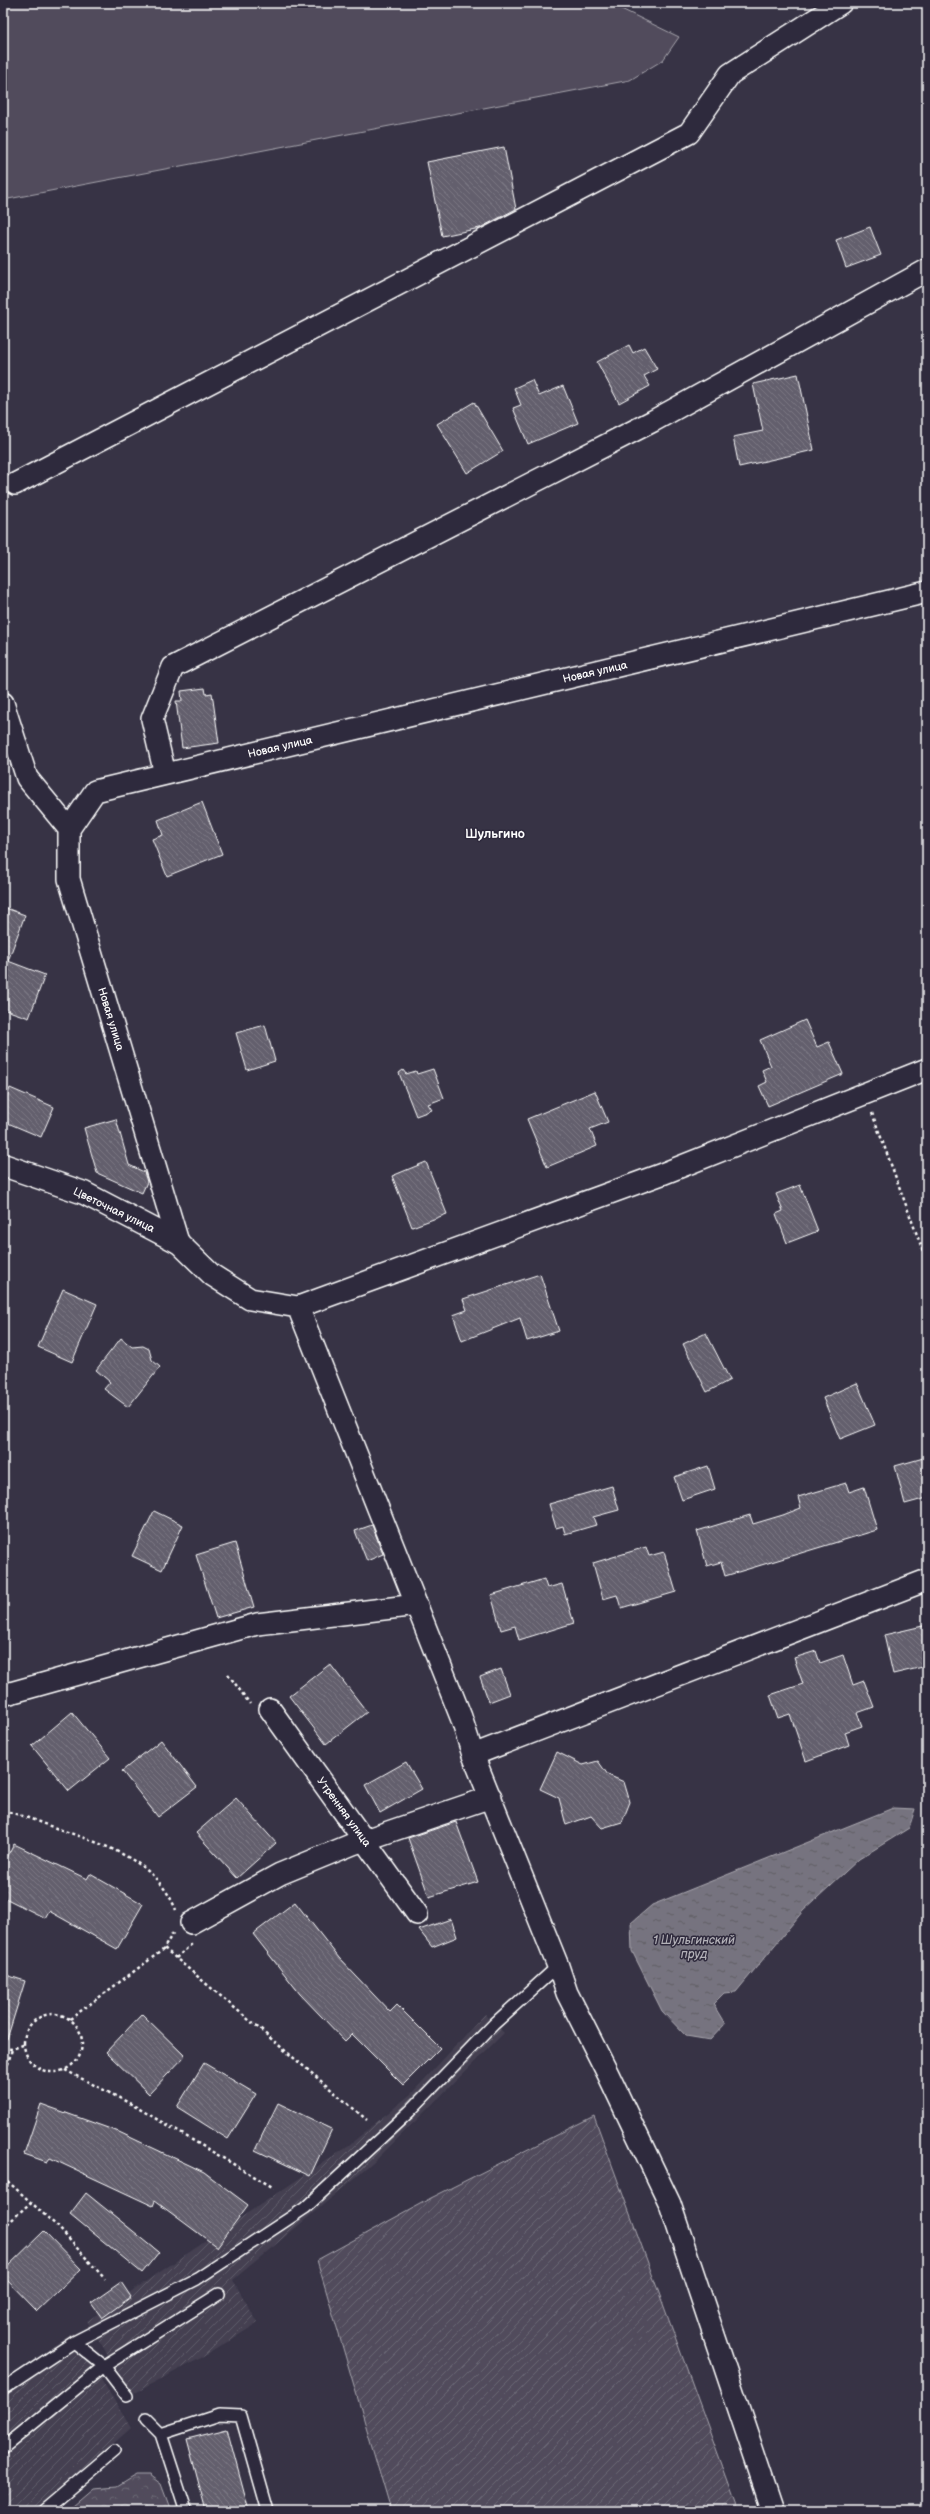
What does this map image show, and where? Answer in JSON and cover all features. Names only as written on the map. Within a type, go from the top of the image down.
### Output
[{"type":"street","points":[[15,484],[689,133],[730,74],[841,3]]},
{"type":"street","points":[[165,774],[152,719],[173,667],[653,421],[927,270]]},
{"type":"street","name":"Новая улица","points":[[178,1242],[69,879],[70,829],[95,791],[927,592]]},
{"type":"street","points":[[3,703],[28,778],[70,829]]},
{"type":"street","points":[[178,1242],[212,1275],[250,1299],[298,1307],[662,1174],[927,1068]]},
{"type":"street","name":"Цветочная улица","points":[[3,1165],[84,1193],[178,1242]]},
{"type":"street","points":[[298,1307],[461,1717],[473,1755],[558,1966],[567,1994],[608,2074],[670,2204],[772,2511]]},
{"type":"street","points":[[473,1755],[927,1580]]},
{"type":"street","points":[[3,1695],[257,1624],[417,1605]]},
{"type":"street","name":"Утренняя улица","points":[[261,1707],[364,1839],[417,1914]]},
{"type":"street","points":[[186,1926],[280,1874],[364,1839],[491,1797]]},
{"type":"lane","points":[[3,2389],[74,2342],[197,2279],[305,2208],[410,2111],[494,2024],[558,1966]]},
{"type":"lane","points":[[3,2448],[104,2366],[218,2294]]},
{"type":"lane","points":[[74,2342],[104,2366],[127,2396]]},
{"type":"lane","points":[[161,2434],[219,2415],[241,2416],[268,2511]]},
{"type":"lane","points":[[146,2419],[161,2434],[186,2511]]},
{"type":"lane","points":[[44,2511],[114,2451]]},
{"type":"path","points":[[865,1093],[927,1262]]},
{"type":"path","points":[[228,1674],[261,1707]]},
{"type":"path","points":[[3,1811],[114,1849],[156,1877],[170,1895],[186,1926],[176,1958]]},
{"type":"path","points":[[70,2019],[164,1948],[186,1926]]},
{"type":"path","points":[[164,1948],[367,2120]]},
{"type":"path","points":[[54,2013],[70,2019],[80,2031],[82,2046],[77,2060],[65,2070],[51,2073],[37,2068],[27,2059],[23,2045],[26,2029],[38,2017],[54,2013]]},
{"type":"path","points":[[3,2048],[12,2050],[23,2045]]},
{"type":"path","points":[[3,2082],[12,2050]]},
{"type":"path","points":[[65,2070],[131,2104],[274,2188]]},
{"type":"path","points":[[3,2177],[58,2227],[105,2279]]},
{"type":"path","points":[[3,2228],[31,2202]]},
{"type":"shaded area","points":[[485,2014],[504,2033],[373,2163],[233,2280],[258,2323],[203,2357],[132,2394],[87,2321],[349,2145],[411,2094]]},
{"type":"shaded area","points":[[73,2333],[131,2428],[37,2511],[3,2511],[3,2381]]},
{"type":"green space","points":[[3,3],[609,3],[679,37],[663,60],[630,80],[3,200]]},
{"type":"green space","points":[[594,2116],[739,2511],[391,2511],[317,2260],[431,2198]]},
{"type":"green space","points":[[135,2475],[149,2475],[161,2484],[171,2511],[66,2511],[93,2488],[117,2486]]},
{"type":"water","name":"1 Шульгинский пруд","points":[[893,1808],[915,1809],[909,1828],[859,1859],[803,1911],[736,1992],[724,1993],[713,2004],[725,2024],[710,2040],[686,2036],[662,2011],[632,1951],[631,1923],[652,1905]]},
{"type":"building","points":[[504,147],[516,209],[480,228],[442,236],[427,162]]},
{"type":"building","points":[[870,227],[881,255],[846,268],[836,240]]},
{"type":"building","points":[[629,345],[633,353],[644,347],[657,369],[644,376],[650,386],[619,403],[597,362]]},
{"type":"building","points":[[798,374],[814,450],[739,467],[733,437],[763,431],[753,384]]},
{"type":"building","points":[[532,380],[539,396],[563,386],[578,423],[528,444],[513,408],[521,405],[514,388]]},
{"type":"building","points":[[474,402],[503,451],[467,473],[437,424]]},
{"type":"building","points":[[205,688],[206,694],[212,693],[219,743],[182,748],[176,701],[182,701],[181,691]]},
{"type":"building","points":[[202,802],[222,854],[167,876],[152,839],[163,835],[158,820]]},
{"type":"building","points":[[3,907],[25,915],[8,961],[45,975],[29,1018],[3,1009]]},
{"type":"building","points":[[805,1020],[817,1047],[829,1042],[843,1074],[768,1106],[759,1086],[767,1082],[762,1070],[771,1066],[760,1040]]},
{"type":"building","points":[[265,1025],[275,1061],[247,1070],[236,1033]]},
{"type":"building","points":[[433,1069],[444,1098],[428,1104],[432,1110],[416,1116],[399,1073],[403,1070],[406,1074],[416,1071],[417,1074]]},
{"type":"building","points":[[10,1088],[54,1107],[41,1137],[3,1121],[3,1106]]},
{"type":"building","points":[[595,1091],[608,1122],[590,1129],[597,1146],[547,1167],[527,1119]]},
{"type":"building","points":[[116,1119],[129,1165],[144,1172],[147,1182],[142,1193],[97,1173],[84,1128]]},
{"type":"building","points":[[426,1162],[447,1214],[412,1227],[392,1176]]},
{"type":"building","points":[[800,1185],[818,1231],[787,1243],[776,1214],[783,1211],[776,1194]]},
{"type":"building","points":[[540,1274],[559,1331],[527,1341],[520,1318],[462,1341],[453,1315],[467,1310],[463,1299]]},
{"type":"building","points":[[63,1289],[97,1304],[72,1362],[38,1347]]},
{"type":"building","points":[[706,1333],[730,1380],[707,1392],[683,1344]]},
{"type":"building","points":[[121,1338],[132,1347],[143,1346],[149,1349],[152,1360],[160,1367],[128,1407],[104,1389],[110,1382],[96,1370]]},
{"type":"building","points":[[857,1383],[875,1425],[840,1439],[823,1398]]},
{"type":"building","points":[[927,1457],[927,1498],[905,1504],[895,1466]]},
{"type":"building","points":[[708,1466],[715,1489],[682,1500],[674,1477]]},
{"type":"building","points":[[846,1483],[849,1492],[864,1487],[877,1530],[725,1576],[721,1562],[707,1566],[697,1531],[750,1515],[753,1524],[783,1515],[801,1508],[798,1497]]},
{"type":"building","points":[[612,1486],[619,1510],[593,1517],[596,1525],[565,1534],[563,1526],[556,1528],[549,1504]]},
{"type":"building","points":[[154,1511],[183,1525],[162,1570],[132,1556]]},
{"type":"building","points":[[372,1525],[383,1554],[367,1561],[355,1531]]},
{"type":"building","points":[[235,1543],[254,1607],[216,1618],[196,1555]]},
{"type":"building","points":[[646,1547],[649,1556],[664,1552],[676,1592],[621,1608],[617,1595],[603,1599],[593,1563]]},
{"type":"building","points":[[544,1579],[547,1588],[562,1584],[574,1623],[519,1640],[515,1626],[501,1630],[491,1595]]},
{"type":"building","points":[[927,1625],[927,1666],[893,1674],[884,1635]]},
{"type":"building","points":[[816,1651],[820,1663],[843,1655],[853,1685],[864,1681],[874,1707],[857,1713],[862,1726],[845,1732],[849,1745],[806,1761],[790,1714],[778,1718],[770,1695],[803,1684],[794,1658]]},
{"type":"building","points":[[330,1664],[367,1712],[326,1744],[289,1696]]},
{"type":"building","points":[[501,1669],[510,1694],[489,1702],[480,1677]]},
{"type":"building","points":[[72,1712],[110,1758],[69,1791],[32,1746]]},
{"type":"building","points":[[161,1740],[197,1787],[158,1817],[122,1771]]},
{"type":"building","points":[[557,1752],[583,1765],[598,1761],[608,1775],[624,1782],[630,1802],[622,1822],[602,1828],[591,1816],[566,1825],[559,1798],[540,1789]]},
{"type":"building","points":[[406,1762],[422,1789],[380,1813],[365,1785]]},
{"type":"building","points":[[236,1798],[276,1843],[237,1878],[196,1833]]},
{"type":"building","points":[[456,1822],[478,1882],[429,1897],[408,1838]]},
{"type":"building","points":[[14,1844],[87,1879],[90,1874],[143,1904],[117,1949],[49,1911],[45,1918],[3,1897],[3,1866]]},
{"type":"building","points":[[295,1902],[339,1958],[390,2012],[397,2005],[440,2048],[403,2085],[352,2034],[345,2041],[300,1994],[253,1934]]},
{"type":"building","points":[[451,1919],[457,1937],[432,1947],[419,1930]]},
{"type":"building","points":[[3,1974],[25,1981],[7,2039],[3,2038]]},
{"type":"building","points":[[142,2014],[185,2056],[149,2094],[106,2052]]},
{"type":"building","points":[[204,2063],[256,2094],[228,2139],[177,2107]]},
{"type":"building","points":[[278,2103],[332,2129],[310,2176],[255,2150]]},
{"type":"building","points":[[41,2104],[119,2132],[204,2172],[248,2205],[217,2247],[155,2201],[153,2206],[50,2158],[47,2162],[24,2154]]},
{"type":"building","points":[[86,2193],[159,2252],[142,2273],[70,2214]]},
{"type":"building","points":[[44,2231],[81,2269],[37,2311],[3,2276],[3,2271]]},
{"type":"building","points":[[121,2282],[131,2297],[102,2318],[91,2303]]},
{"type":"building","points":[[227,2429],[249,2511],[206,2511],[187,2439]]},
{"type":"district","name":"Шульгино","points":[[495,834]]}]
